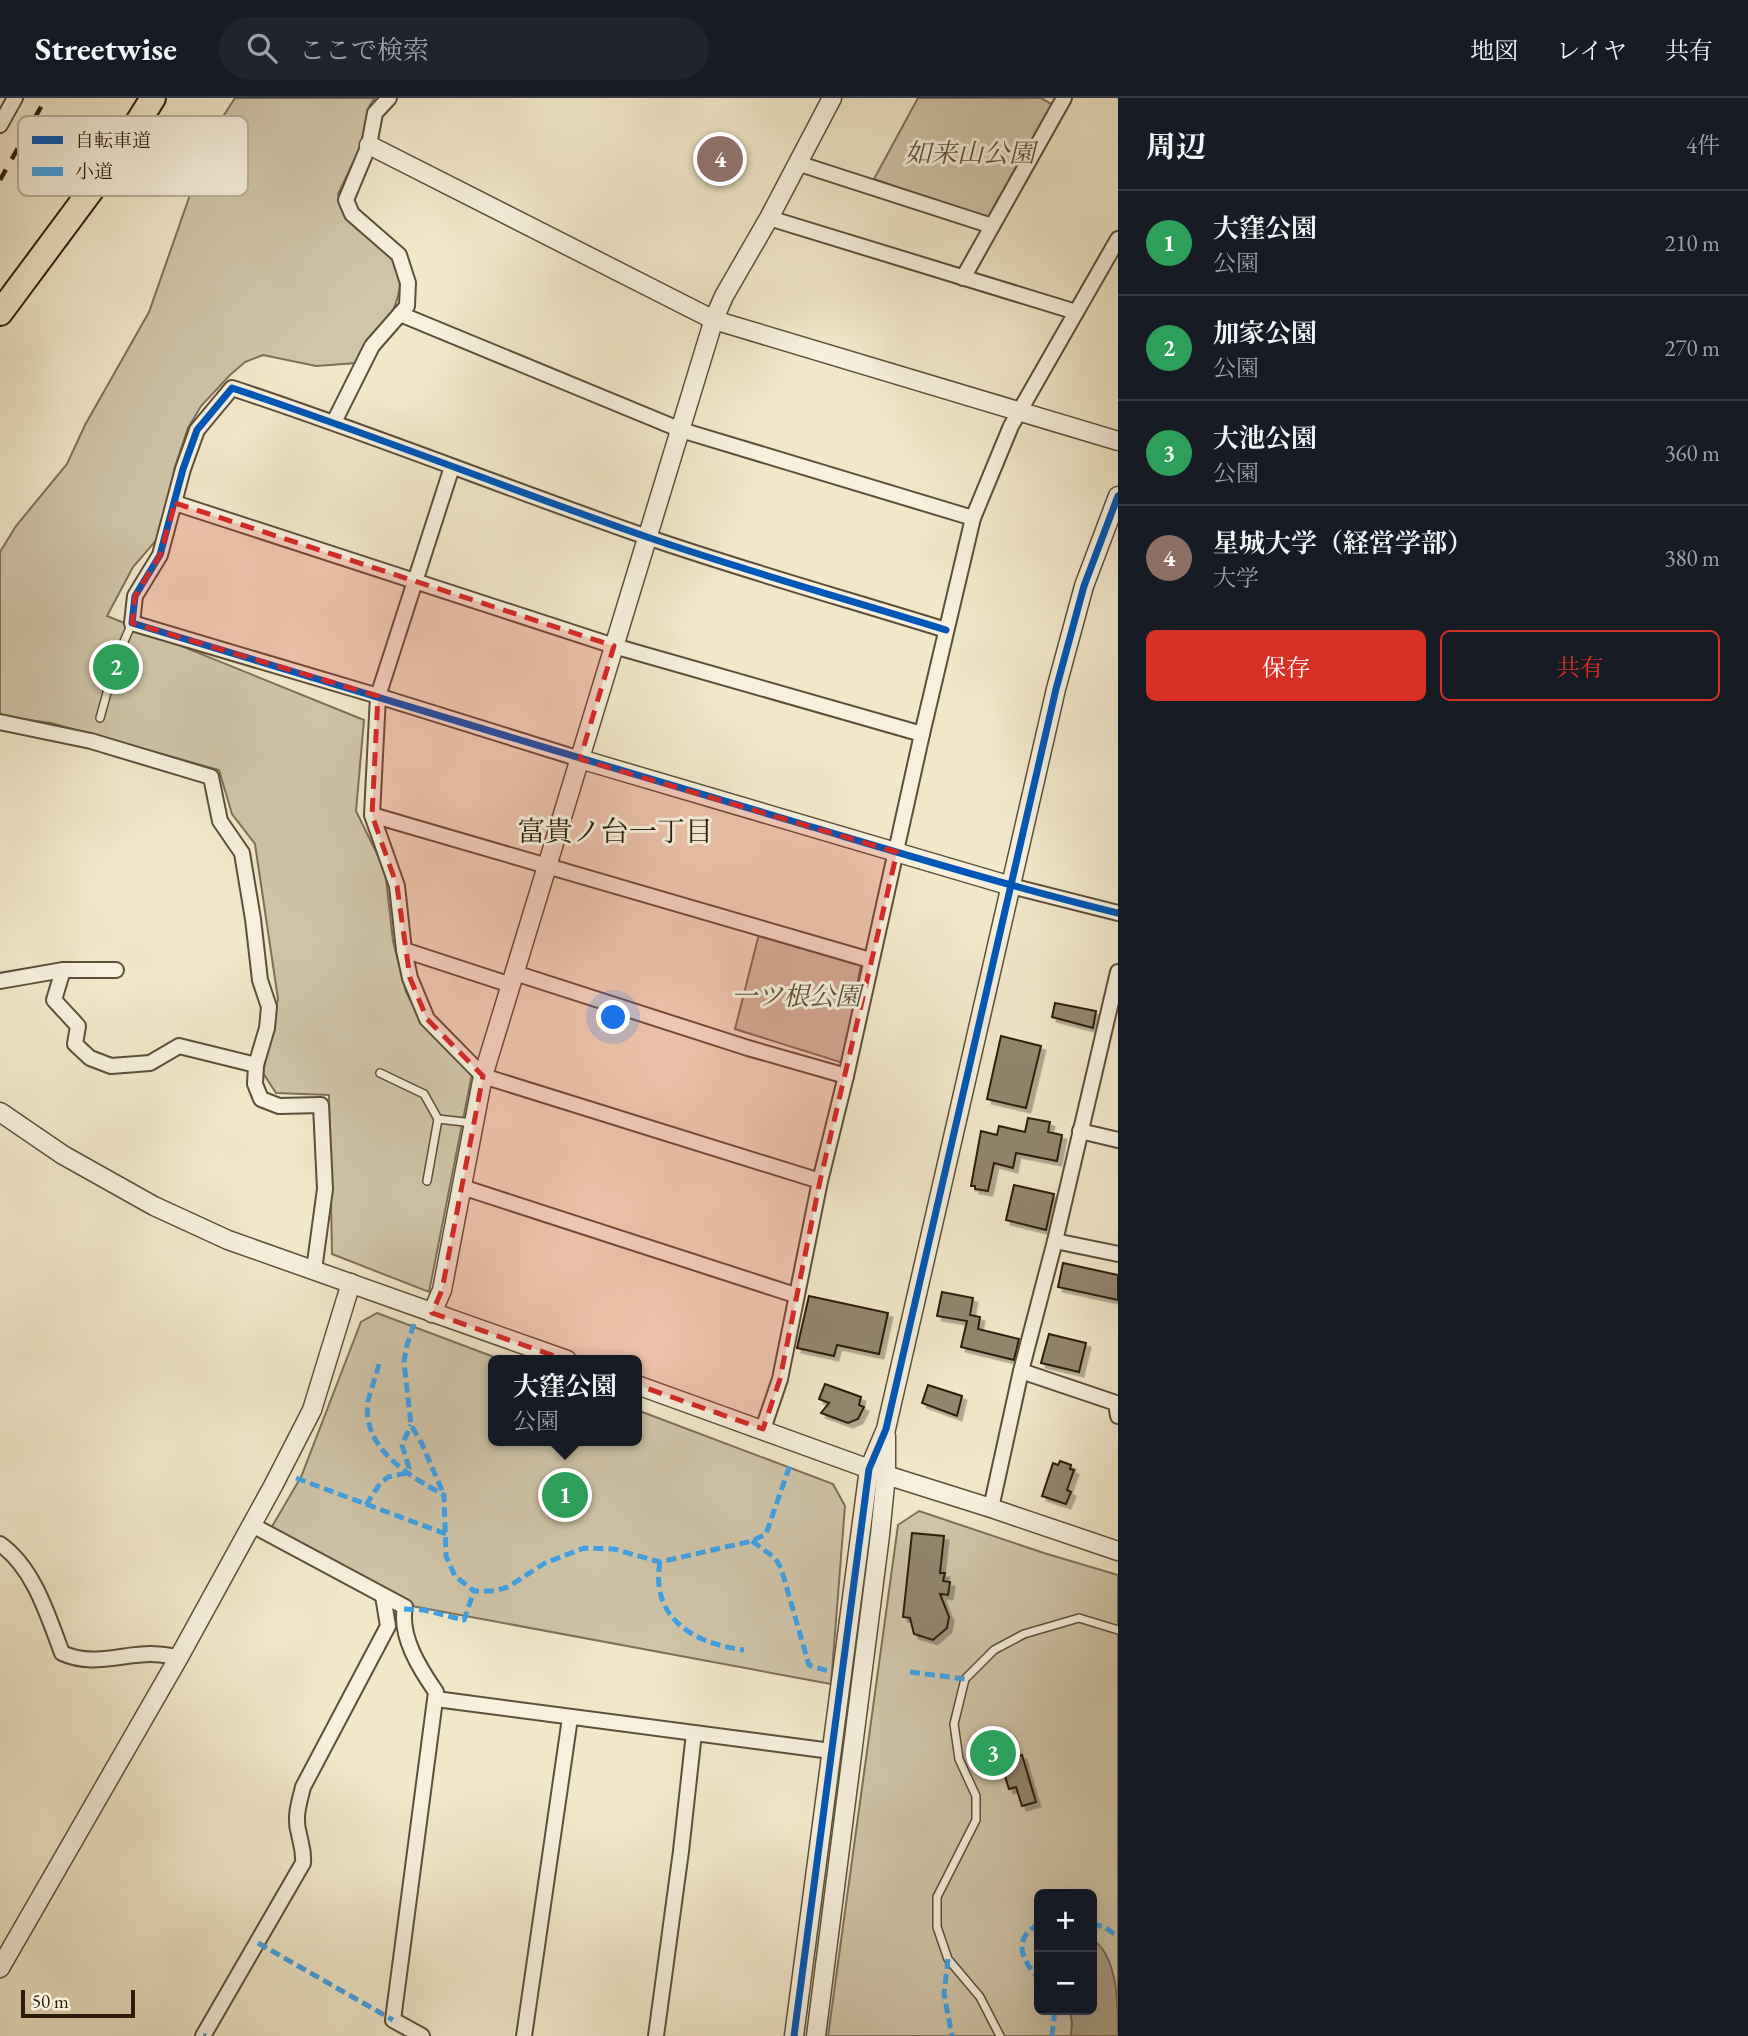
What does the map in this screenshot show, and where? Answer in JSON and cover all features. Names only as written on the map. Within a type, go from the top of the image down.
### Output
[{"type":"highway","points":[[142,116],[153,98]]},
{"type":"highway","points":[[0,313],[87,196]]},
{"type":"street","points":[[334,422],[372,346],[407,306],[408,283],[399,255],[352,214],[346,200],[369,145],[375,113],[389,98]]},
{"type":"street","points":[[432,1314],[442,1290],[483,1076],[714,320],[724,296],[769,218],[832,98]]},
{"type":"street","points":[[0,125],[9,100]]},
{"type":"street","points":[[963,278],[1059,100]]},
{"type":"street","points":[[369,145],[714,320],[1118,441]]},
{"type":"street","points":[[797,163],[992,226]]},
{"type":"street","points":[[769,218],[1076,312]]},
{"type":"street","points":[[763,1429],[780,1379],[820,1181],[973,518],[1020,411],[1118,239]]},
{"type":"street","points":[[400,314],[681,430],[973,518]]},
{"type":"street","points":[[946,631],[649,538],[334,422],[232,388],[197,430],[183,469],[160,555],[135,596],[132,623],[580,759],[1012,886],[1118,913]]},
{"type":"street","points":[[452,467],[378,696],[372,814],[397,886],[410,978],[427,1019],[483,1076],[820,1181]]},
{"type":"street","points":[[794,2036],[831,1751],[886,1429],[1059,676],[1084,586],[1118,496]]},
{"type":"street","points":[[176,503],[614,646],[922,734]]},
{"type":"street","points":[[0,722],[91,741],[211,777],[220,821],[242,853],[260,980],[269,1007],[267,1028],[256,1065],[255,1084],[261,1100],[279,1106],[321,1105],[325,1189],[314,1269]]},
{"type":"street","points":[[372,814],[870,960]]},
{"type":"street","points":[[404,950],[846,1076]]},
{"type":"street","points":[[63,970],[54,1000],[78,1026],[75,1044],[90,1058],[111,1066],[150,1063],[179,1046],[256,1065]]},
{"type":"street","points":[[0,981],[63,970],[116,970]]},
{"type":"street","points":[[991,1508],[1021,1371],[1080,1131],[1113,1021],[1118,972]]},
{"type":"street","points":[[0,1112],[63,1155],[154,1206],[228,1240],[552,1355]]},
{"type":"street","points":[[1080,1131],[1118,1140]]},
{"type":"street","points":[[462,1187],[795,1295]]},
{"type":"street","points":[[1055,1241],[1118,1254]]},
{"type":"street","points":[[0,1968],[179,1657],[312,1410],[351,1283]]},
{"type":"street","points":[[1021,1371],[1116,1404],[1118,1416]]},
{"type":"street","points":[[642,1387],[878,1472],[1118,1552]]},
{"type":"street","points":[[816,2036],[878,1472]]},
{"type":"street","points":[[252,1525],[405,1607],[403,1618],[416,1664],[436,1692],[393,2020],[422,2036]]},
{"type":"street","points":[[2,1551],[27,1572],[48,1615],[62,1653],[89,1661],[151,1654],[179,1657]]},
{"type":"street","points":[[203,2036],[303,1863],[304,1850],[297,1824],[297,1810],[303,1787],[388,1626],[383,1596]]},
{"type":"street","points":[[436,1699],[831,1751]]},
{"type":"street","points":[[524,2036],[570,1718]]},
{"type":"street","points":[[656,2036],[694,1733]]},
{"type":"lane","points":[[100,718],[116,660],[132,623]]},
{"type":"lane","points":[[380,1073],[424,1094],[438,1119],[427,1181]]},
{"type":"lane","points":[[438,1119],[474,1123]]},
{"type":"lane","points":[[1000,2036],[980,1997],[948,1959],[937,1927],[937,1897],[976,1820],[976,1796],[959,1759],[954,1724],[965,1679],[995,1650],[1024,1633],[1079,1618],[1118,1630]]},
{"type":"highlighted area","points":[[175,503],[614,646],[580,759],[897,852],[820,1181],[780,1379],[763,1429],[432,1313],[442,1290],[483,1076],[427,1019],[410,978],[397,886],[372,815],[378,696],[132,623],[135,596],[160,555]]},
{"type":"green space","points":[[235,98],[375,98],[370,105],[362,144],[338,194],[349,221],[392,258],[400,285],[397,299],[383,327],[357,363],[316,366],[263,355],[245,362],[201,406],[188,428],[174,470],[168,516],[159,537],[133,567],[107,616],[364,720],[356,811],[385,870],[393,941],[406,992],[423,1024],[472,1074],[429,1292],[332,1254],[329,1095],[276,1093],[263,1073],[278,999],[255,844],[232,814],[219,770],[51,723],[0,716],[0,552],[16,526],[67,464],[85,425],[149,312],[190,196],[248,196],[248,116],[223,116]]},
{"type":"green space","name":"如来山公園","points":[[918,98],[1041,98],[1058,108],[995,221],[874,179]]},
{"type":"green space","name":"一ツ根公園","points":[[759,934],[861,964],[843,1063],[735,1029]]},
{"type":"green space","points":[[377,1313],[489,1355],[488,1446],[642,1446],[642,1412],[833,1484],[845,1506],[831,1684],[412,1606],[270,1530],[301,1477],[361,1322]]},
{"type":"green space","points":[[919,1511],[1118,1575],[1118,2036],[828,2036],[898,1525]]},
{"type":"shaded area","points":[[1097,1943],[1107,1957],[1115,1982],[1118,2036],[1071,2036],[1071,2015],[1097,2015]]},
{"type":"building","points":[[1055,1003],[1096,1011],[1093,1028],[1052,1017]]},
{"type":"building","points":[[1001,1036],[1041,1046],[1026,1108],[987,1099]]},
{"type":"building","points":[[1028,1118],[1050,1122],[1048,1132],[1062,1135],[1057,1161],[1016,1153],[1013,1168],[994,1163],[988,1191],[971,1186],[981,1131],[997,1135],[999,1126],[1025,1132]]},
{"type":"building","points":[[1014,1185],[1054,1194],[1046,1230],[1006,1220]]},
{"type":"building","points":[[1063,1263],[1118,1275],[1118,1300],[1058,1287]]},
{"type":"building","points":[[942,1292],[973,1298],[970,1315],[980,1317],[978,1329],[1019,1339],[1014,1360],[961,1347],[967,1321],[937,1316]]},
{"type":"building","points":[[809,1296],[888,1313],[879,1354],[837,1345],[834,1356],[797,1348]]},
{"type":"building","points":[[1049,1334],[1086,1343],[1079,1372],[1041,1363]]},
{"type":"building","points":[[825,1384],[861,1397],[859,1405],[864,1407],[858,1419],[848,1423],[821,1413],[829,1403],[819,1399]]},
{"type":"building","points":[[928,1385],[962,1396],[957,1416],[922,1403]]},
{"type":"building","points":[[1060,1461],[1071,1465],[1070,1469],[1074,1470],[1067,1490],[1071,1492],[1066,1504],[1042,1496],[1053,1463],[1058,1465]]},
{"type":"building","points":[[912,1533],[944,1536],[940,1573],[945,1573],[943,1581],[950,1582],[948,1595],[940,1594],[949,1617],[947,1628],[933,1640],[914,1634],[910,1618],[903,1617]]},
{"type":"building","points":[[1022,1755],[1036,1802],[1022,1806],[1016,1787],[1009,1789],[1000,1761]]},
{"type":"railway","points":[[36,116],[46,98]]},
{"type":"railway","points":[[0,180],[18,148]]},
{"type":"marked path","points":[[414,1324],[404,1362],[411,1425],[444,1495]]},
{"type":"marked path","points":[[379,1364],[368,1401],[368,1418],[372,1433],[390,1458],[416,1479],[444,1495],[446,1556],[455,1576],[474,1591],[494,1591],[508,1587],[545,1563],[584,1548],[614,1549],[660,1562],[752,1541],[766,1534],[791,1462]]},
{"type":"marked path","points":[[366,1505],[379,1485],[388,1477],[407,1473],[409,1468],[402,1445],[411,1425]]},
{"type":"marked path","points":[[296,1478],[446,1534]]},
{"type":"marked path","points":[[752,1541],[775,1558],[781,1568],[809,1665],[831,1672]]},
{"type":"marked path","points":[[660,1562],[662,1599],[669,1613],[680,1625],[709,1642],[744,1650]]},
{"type":"marked path","points":[[404,1609],[424,1610],[464,1620],[474,1591]]},
{"type":"marked path","points":[[910,1672],[965,1679]]},
{"type":"marked path","points":[[1097,1925],[1105,1927],[1118,1937]]},
{"type":"marked path","points":[[1034,1927],[1022,1943],[1024,1957],[1034,1973]]},
{"type":"marked path","points":[[258,1943],[393,2020]]},
{"type":"marked path","points":[[948,1959],[944,1994],[952,2036]]},
{"type":"marked path","points":[[1052,2036],[1054,2015]]},
{"type":"cycle path","points":[[946,630],[647,537],[232,388],[197,430],[183,469],[160,555],[135,596],[132,623],[920,859],[1118,913]]},
{"type":"cycle path","points":[[794,2036],[869,1469],[886,1429],[1056,689],[1084,586],[1118,496]]},
{"type":"place","name":"星城大学（経営学部）","points":[[720,159]]},
{"type":"place","name":"加家公園","points":[[116,667]]},
{"type":"place","name":"大窪公園","points":[[565,1495]]},
{"type":"place","name":"大池公園","points":[[993,1753]]},
{"type":"district","name":"富貴ノ台一丁目","points":[[615,831]]}]
